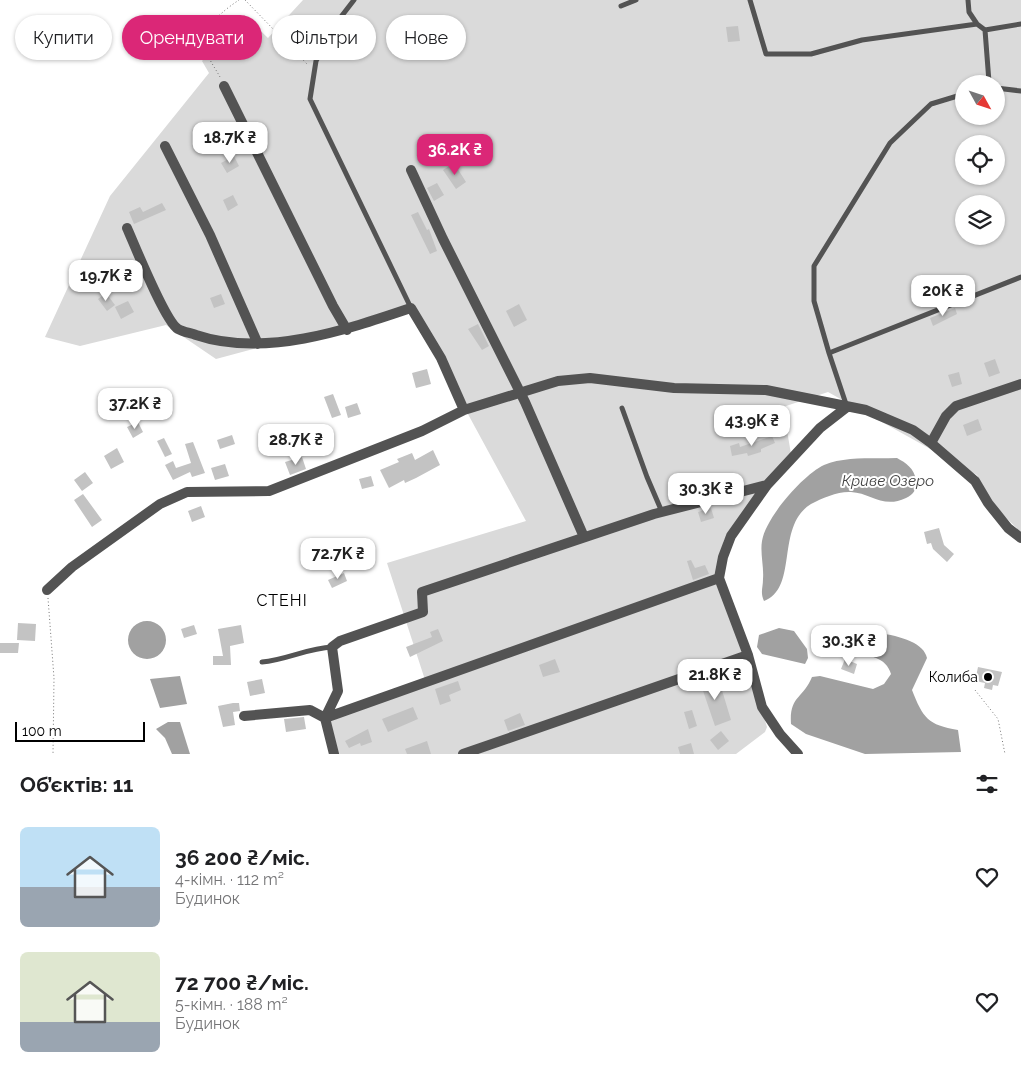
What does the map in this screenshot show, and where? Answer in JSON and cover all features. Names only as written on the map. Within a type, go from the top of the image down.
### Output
[{"type":"street","points":[[224,86],[333,306],[347,330]]},
{"type":"street","points":[[165,146],[210,235],[258,344]]},
{"type":"street","points":[[411,170],[519,393],[584,537]]},
{"type":"street","points":[[127,228],[164,307],[177,328],[218,343],[258,344],[347,330],[411,308],[441,358],[464,410]]},
{"type":"street","points":[[47,590],[72,567],[160,504],[187,492],[269,491],[422,431],[464,410],[558,381],[590,378],[674,388],[766,390],[866,410],[913,430],[931,443],[975,481],[988,503],[1008,528],[1021,538]]},
{"type":"street","points":[[931,443],[946,416],[956,406],[1021,384]]},
{"type":"street","points":[[798,754],[780,734],[762,708],[748,655],[719,578],[723,557],[731,536],[767,485],[820,428],[847,407]]},
{"type":"street","points":[[334,754],[325,718],[338,691],[332,647],[340,641],[423,612],[422,592],[663,512],[767,485]]},
{"type":"street","points":[[244,716],[310,710],[325,718],[719,578]]},
{"type":"street","points":[[463,754],[748,655]]},
{"type":"lane","points":[[354,0],[337,22],[316,61],[310,99],[411,308]]},
{"type":"lane","points":[[621,6],[636,0]]},
{"type":"lane","points":[[750,0],[766,54],[811,54],[862,40],[977,24]]},
{"type":"lane","points":[[968,0],[969,12],[977,24],[985,30],[1021,24]]},
{"type":"lane","points":[[985,30],[988,75]]},
{"type":"lane","points":[[1005,89],[1021,91]]},
{"type":"lane","points":[[847,407],[814,301],[814,266],[890,143],[931,104],[955,97]]},
{"type":"lane","points":[[829,353],[1021,278]]},
{"type":"lane","points":[[622,408],[647,477],[663,512]]},
{"type":"lane","points":[[262,662],[278,661],[322,647],[332,647]]},
{"type":"path","points":[[224,86],[204,48],[205,34],[225,9],[239,0]]},
{"type":"path","points":[[245,0],[314,71]]},
{"type":"path","points":[[47,590],[54,678],[54,754]]},
{"type":"path","points":[[975,690],[998,719],[1005,754]]},
{"type":"shaded area","points":[[303,0],[1021,0],[1021,532],[996,506],[985,491],[977,475],[828,392],[783,407],[791,454],[724,540],[716,582],[739,636],[767,727],[765,732],[736,754],[337,754],[321,719],[427,686],[387,563],[526,521],[412,311],[403,309],[216,359],[166,325],[80,346],[45,337],[110,196],[209,73],[202,61],[262,60],[262,32],[268,38],[272,34],[272,60],[376,60],[376,15],[289,15]]},
{"type":"water","name":"Криве Озеро","points":[[897,458],[911,469],[915,476],[916,483],[913,493],[906,498],[891,502],[858,493],[846,492],[831,495],[811,504],[800,514],[793,527],[781,583],[775,594],[764,601],[762,592],[762,541],[770,520],[796,487],[815,470],[832,462],[850,459]]},
{"type":"water","points":[[147,621],[160,627],[166,640],[160,653],[147,659],[134,653],[128,640],[134,627]]},
{"type":"water","points":[[779,628],[794,631],[807,649],[808,658],[805,664],[762,654],[757,647],[759,635]]},
{"type":"water","points":[[815,629],[841,629],[895,636],[910,641],[922,648],[927,658],[912,690],[923,714],[928,719],[940,726],[958,730],[961,752],[865,754],[806,734],[791,724],[794,703],[812,677],[820,676],[873,689],[884,684],[891,674],[886,665],[870,656],[819,655],[820,649]]},
{"type":"water","points":[[180,676],[187,704],[160,708],[150,679]]},
{"type":"water","points":[[168,722],[180,722],[190,754],[172,754],[165,738],[156,729]]},
{"type":"building","points":[[738,26],[740,41],[728,42],[726,27]]},
{"type":"building","points":[[234,156],[239,166],[227,173],[221,163]]},
{"type":"building","points":[[454,163],[466,182],[456,189],[443,170]]},
{"type":"building","points":[[437,183],[444,195],[434,201],[427,188]]},
{"type":"building","points":[[233,195],[238,205],[228,211],[223,200]]},
{"type":"building","points":[[162,203],[166,210],[134,224],[129,212],[140,207],[143,212]]},
{"type":"building","points":[[418,212],[427,230],[429,229],[437,251],[430,254],[411,215]]},
{"type":"building","points":[[136,273],[140,281],[127,288],[123,279]]},
{"type":"building","points":[[106,293],[115,305],[107,311],[98,299]]},
{"type":"building","points":[[221,294],[225,304],[214,308],[210,298]]},
{"type":"building","points":[[128,301],[134,312],[121,319],[115,307]]},
{"type":"building","points":[[519,304],[527,320],[514,327],[506,311]]},
{"type":"building","points":[[955,308],[957,314],[933,326],[930,318]]},
{"type":"building","points":[[478,324],[489,346],[482,350],[468,329]]},
{"type":"building","points":[[995,359],[1000,373],[989,377],[984,363]]},
{"type":"building","points":[[427,369],[431,384],[416,388],[412,373]]},
{"type":"building","points":[[959,372],[962,384],[952,387],[948,375]]},
{"type":"building","points":[[333,394],[341,415],[332,418],[324,397]]},
{"type":"building","points":[[357,403],[361,414],[348,418],[345,407]]},
{"type":"building","points":[[978,419],[982,430],[967,436],[963,425]]},
{"type":"building","points":[[138,422],[143,432],[133,438],[127,427]]},
{"type":"building","points":[[232,435],[235,444],[220,449],[217,440]]},
{"type":"building","points":[[772,436],[775,443],[761,449],[761,452],[748,456],[747,453],[732,456],[730,446],[739,443],[740,447]]},
{"type":"building","points":[[164,438],[172,454],[165,457],[157,441]]},
{"type":"building","points":[[193,442],[205,473],[192,477],[190,472],[173,480],[165,465],[173,461],[176,468],[191,463],[185,444]]},
{"type":"building","points":[[117,448],[124,462],[111,469],[104,456]]},
{"type":"building","points":[[433,450],[440,465],[405,483],[404,480],[389,488],[380,470],[399,462],[397,459],[412,453],[415,460]]},
{"type":"building","points":[[302,457],[306,469],[290,475],[285,462]]},
{"type":"building","points":[[225,464],[229,476],[215,480],[211,468]]},
{"type":"building","points":[[85,472],[93,483],[82,491],[74,480]]},
{"type":"building","points":[[371,476],[374,486],[362,489],[359,479]]},
{"type":"building","points":[[83,494],[102,520],[92,527],[74,500]]},
{"type":"building","points":[[201,506],[205,517],[192,522],[188,511]]},
{"type":"building","points":[[711,508],[714,518],[701,522],[698,512]]},
{"type":"building","points":[[939,528],[944,545],[954,554],[947,562],[933,549],[931,543],[927,544],[924,532]]},
{"type":"building","points":[[691,560],[695,568],[705,565],[709,574],[693,580],[687,561]]},
{"type":"building","points":[[344,573],[347,581],[332,588],[328,580]]},
{"type":"building","points":[[18,623],[36,624],[35,641],[17,640]]},
{"type":"building","points":[[194,625],[197,634],[184,638],[181,629]]},
{"type":"building","points":[[241,625],[244,643],[230,646],[231,665],[213,665],[213,656],[223,656],[218,629]]},
{"type":"building","points":[[438,629],[443,641],[410,657],[406,647],[432,637],[430,632]]},
{"type":"building","points":[[0,643],[19,643],[18,653],[0,653]]},
{"type":"building","points":[[555,659],[560,672],[543,677],[539,665]]},
{"type":"building","points":[[845,659],[857,664],[854,674],[841,669]]},
{"type":"building","name":"Колиба","points":[[978,667],[1002,672],[998,686],[993,685],[992,690],[984,688],[985,683],[975,681]]},
{"type":"building","points":[[711,675],[715,688],[721,687],[731,720],[715,726],[699,679]]},
{"type":"building","points":[[262,679],[265,693],[250,696],[247,682]]},
{"type":"building","points":[[458,681],[461,690],[449,695],[451,701],[440,705],[435,689]]},
{"type":"building","points":[[239,703],[240,711],[233,712],[235,725],[223,727],[218,706]]},
{"type":"building","points":[[413,707],[418,719],[388,732],[382,719]]},
{"type":"building","points":[[692,710],[697,726],[689,729],[684,712]]},
{"type":"building","points":[[520,713],[525,725],[508,731],[504,720]]},
{"type":"building","points":[[304,717],[306,729],[286,732],[284,719]]},
{"type":"building","points":[[368,729],[372,742],[361,746],[360,743],[349,748],[345,741]]},
{"type":"building","points":[[721,731],[729,741],[718,750],[710,740]]},
{"type":"building","points":[[427,741],[431,754],[407,754],[405,749]]},
{"type":"building","points":[[691,743],[694,754],[680,754],[678,747]]},
{"type":"place","name":"Колиба","points":[[988,677]]},
{"type":"district","name":"СТЕНІ","points":[[282,600]]}]
